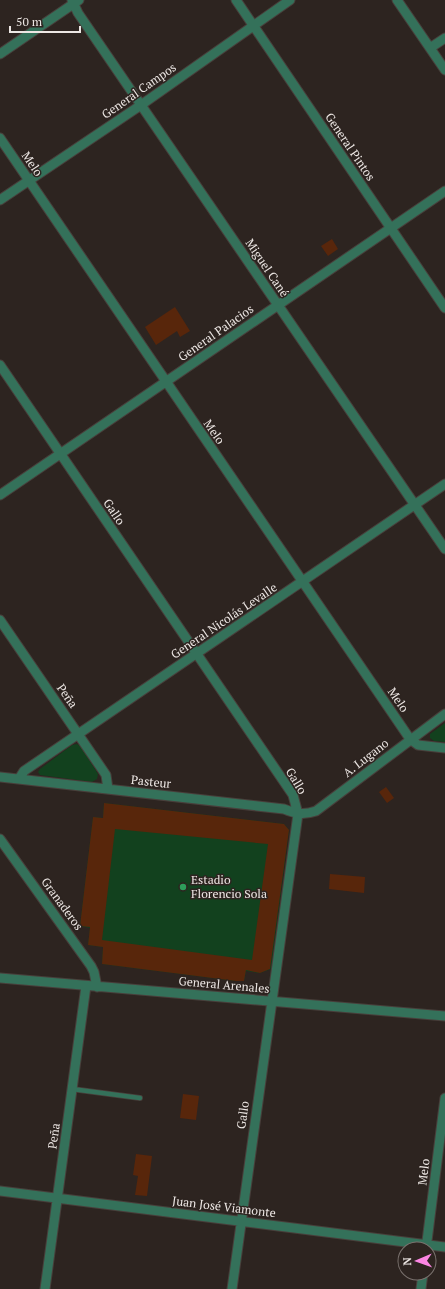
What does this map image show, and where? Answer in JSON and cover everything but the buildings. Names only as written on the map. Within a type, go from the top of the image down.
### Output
[{"type":"street","name":"General Pintos","points":[[236,0],[445,308]]},
{"type":"street","name":"General Campos","points":[[0,200],[141,105],[290,0]]},
{"type":"street","points":[[397,0],[445,70]]},
{"type":"street","points":[[0,54],[75,1]]},
{"type":"street","name":"Miguel Cané","points":[[75,1],[78,14],[445,549]]},
{"type":"street","points":[[430,48],[445,38]]},
{"type":"street","name":"Melo","points":[[0,138],[410,739]]},
{"type":"street","name":"General Palacios","points":[[0,495],[445,191]]},
{"type":"street","name":"Gallo","points":[[0,365],[293,795],[298,814],[232,1289]]},
{"type":"street","name":"General Nicolás Levalle","points":[[19,779],[24,771],[445,484]]},
{"type":"street","name":"Peña","points":[[0,620],[106,775],[108,789]]},
{"type":"street","name":"A. Lugano","points":[[298,814],[316,812],[410,739],[445,714]]},
{"type":"street","points":[[410,739],[418,745],[445,748]]},
{"type":"street","name":"Pasteur","points":[[0,777],[284,809],[298,814]]},
{"type":"street","name":"Granaderos","points":[[0,839],[91,966],[97,986]]},
{"type":"street","name":"General Arenales","points":[[0,978],[445,1016]]},
{"type":"street","name":"Peña","points":[[46,1289],[86,986]]},
{"type":"street","name":"Melo","points":[[427,1241],[445,1098]]},
{"type":"street","name":"Juan José Viamonte","points":[[0,1191],[397,1242]]},
{"type":"lane","points":[[72,1089],[140,1098]]},
{"type":"green space","points":[[445,723],[445,742],[434,741],[430,738],[430,734]]},
{"type":"green space","points":[[77,744],[81,746],[98,774],[97,779],[92,782],[40,775],[38,772],[40,769],[72,745]]},
{"type":"green space","name":"Estadio Florencio Sola","points":[[104,803],[284,824],[289,830],[271,969],[260,973],[246,971],[244,981],[236,981],[102,964],[103,947],[88,945],[90,928],[80,926],[93,817],[103,818]]},
{"type":"place","name":"Estadio Florencio Sola","points":[[183,887]]}]
